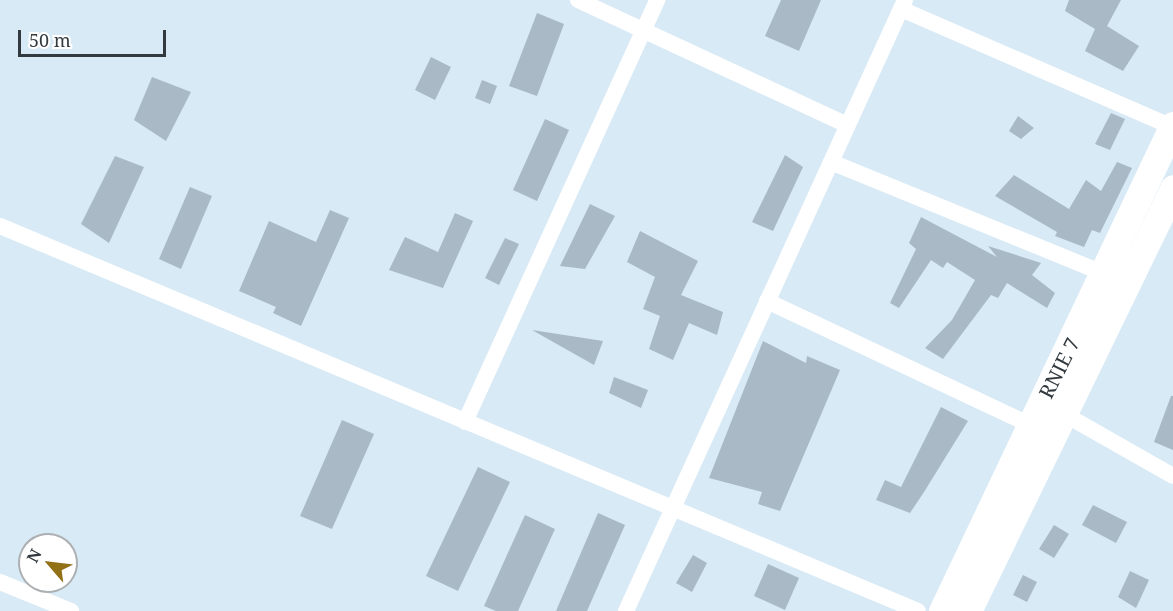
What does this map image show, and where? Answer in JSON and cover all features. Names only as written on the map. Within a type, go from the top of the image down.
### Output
[{"type":"main road","name":"RNIE 7","points":[[942,611],[1030,425],[1106,274],[1172,126]]},
{"type":"main road","name":"RNIE 7","points":[[968,611],[1171,197]]},
{"type":"street","points":[[578,0],[845,124]]},
{"type":"street","points":[[465,422],[657,0]]},
{"type":"street","points":[[626,611],[831,162],[845,124],[903,4],[1172,126]]},
{"type":"street","points":[[831,162],[1106,274]]},
{"type":"street","points":[[0,226],[918,611]]},
{"type":"street","points":[[767,301],[1030,425]]},
{"type":"street","points":[[1064,414],[1173,476]]},
{"type":"street","points":[[0,582],[71,611]]},
{"type":"building","points":[[781,0],[821,0],[799,51],[765,36]]},
{"type":"building","points":[[1069,0],[1121,0],[1107,26],[1139,46],[1123,71],[1085,51],[1095,29],[1065,11]]},
{"type":"building","points":[[537,13],[564,24],[537,96],[509,86]]},
{"type":"building","points":[[431,57],[451,67],[435,100],[415,90]]},
{"type":"building","points":[[152,77],[191,92],[166,141],[134,120]]},
{"type":"building","points":[[482,80],[497,86],[490,104],[475,98]]},
{"type":"building","points":[[1111,113],[1125,119],[1110,150],[1095,144]]},
{"type":"building","points":[[1018,116],[1034,128],[1021,139],[1009,131]]},
{"type":"building","points":[[545,119],[569,130],[537,201],[513,190]]},
{"type":"building","points":[[785,155],[803,167],[773,231],[752,222]]},
{"type":"building","points":[[115,156],[144,167],[109,243],[81,224]]},
{"type":"building","points":[[1117,162],[1132,168],[1100,233],[1092,230],[1084,247],[1055,236],[1057,232],[995,196],[1014,175],[1069,209],[1086,180],[1101,191]]},
{"type":"building","points":[[190,187],[212,196],[181,269],[159,259]]},
{"type":"building","points":[[590,204],[615,216],[585,269],[560,266]]},
{"type":"building","points":[[330,210],[349,218],[301,326],[273,313],[276,307],[239,291],[269,221],[316,242]]},
{"type":"building","points":[[455,213],[473,221],[443,288],[389,270],[405,237],[438,252]]},
{"type":"building","points":[[921,217],[997,257],[988,246],[1041,263],[1032,275],[1055,293],[1047,308],[1007,283],[998,298],[991,295],[943,359],[925,348],[952,320],[975,280],[947,262],[943,268],[931,260],[899,308],[890,303],[916,249],[909,243]]},
{"type":"building","points":[[640,231],[698,261],[681,295],[723,312],[717,335],[689,323],[673,360],[649,349],[660,316],[643,309],[655,277],[627,262]]},
{"type":"building","points":[[505,238],[519,244],[499,285],[485,278]]},
{"type":"building","points":[[532,330],[603,341],[594,365]]},
{"type":"building","points":[[763,341],[806,363],[807,356],[840,370],[780,511],[758,504],[762,492],[709,478]]},
{"type":"building","points":[[614,377],[648,390],[641,408],[609,393]]},
{"type":"building","points":[[1171,396],[1173,396],[1173,450],[1154,442]]},
{"type":"building","points":[[941,407],[968,421],[910,513],[876,500],[885,480],[901,487]]},
{"type":"building","points":[[342,420],[374,434],[332,529],[300,516]]},
{"type":"building","points":[[478,467],[510,482],[458,591],[426,576]]},
{"type":"building","points":[[1093,505],[1127,522],[1116,543],[1082,525]]},
{"type":"building","points":[[598,513],[625,525],[587,611],[556,611]]},
{"type":"building","points":[[525,515],[555,529],[518,611],[496,611],[484,606]]},
{"type":"building","points":[[1054,525],[1069,534],[1054,558],[1039,549]]},
{"type":"building","points":[[693,555],[707,563],[692,592],[676,583]]},
{"type":"building","points":[[768,564],[799,578],[785,610],[754,596]]},
{"type":"building","points":[[1130,571],[1149,580],[1136,608],[1118,597]]},
{"type":"building","points":[[1023,575],[1037,582],[1027,602],[1013,595]]}]
